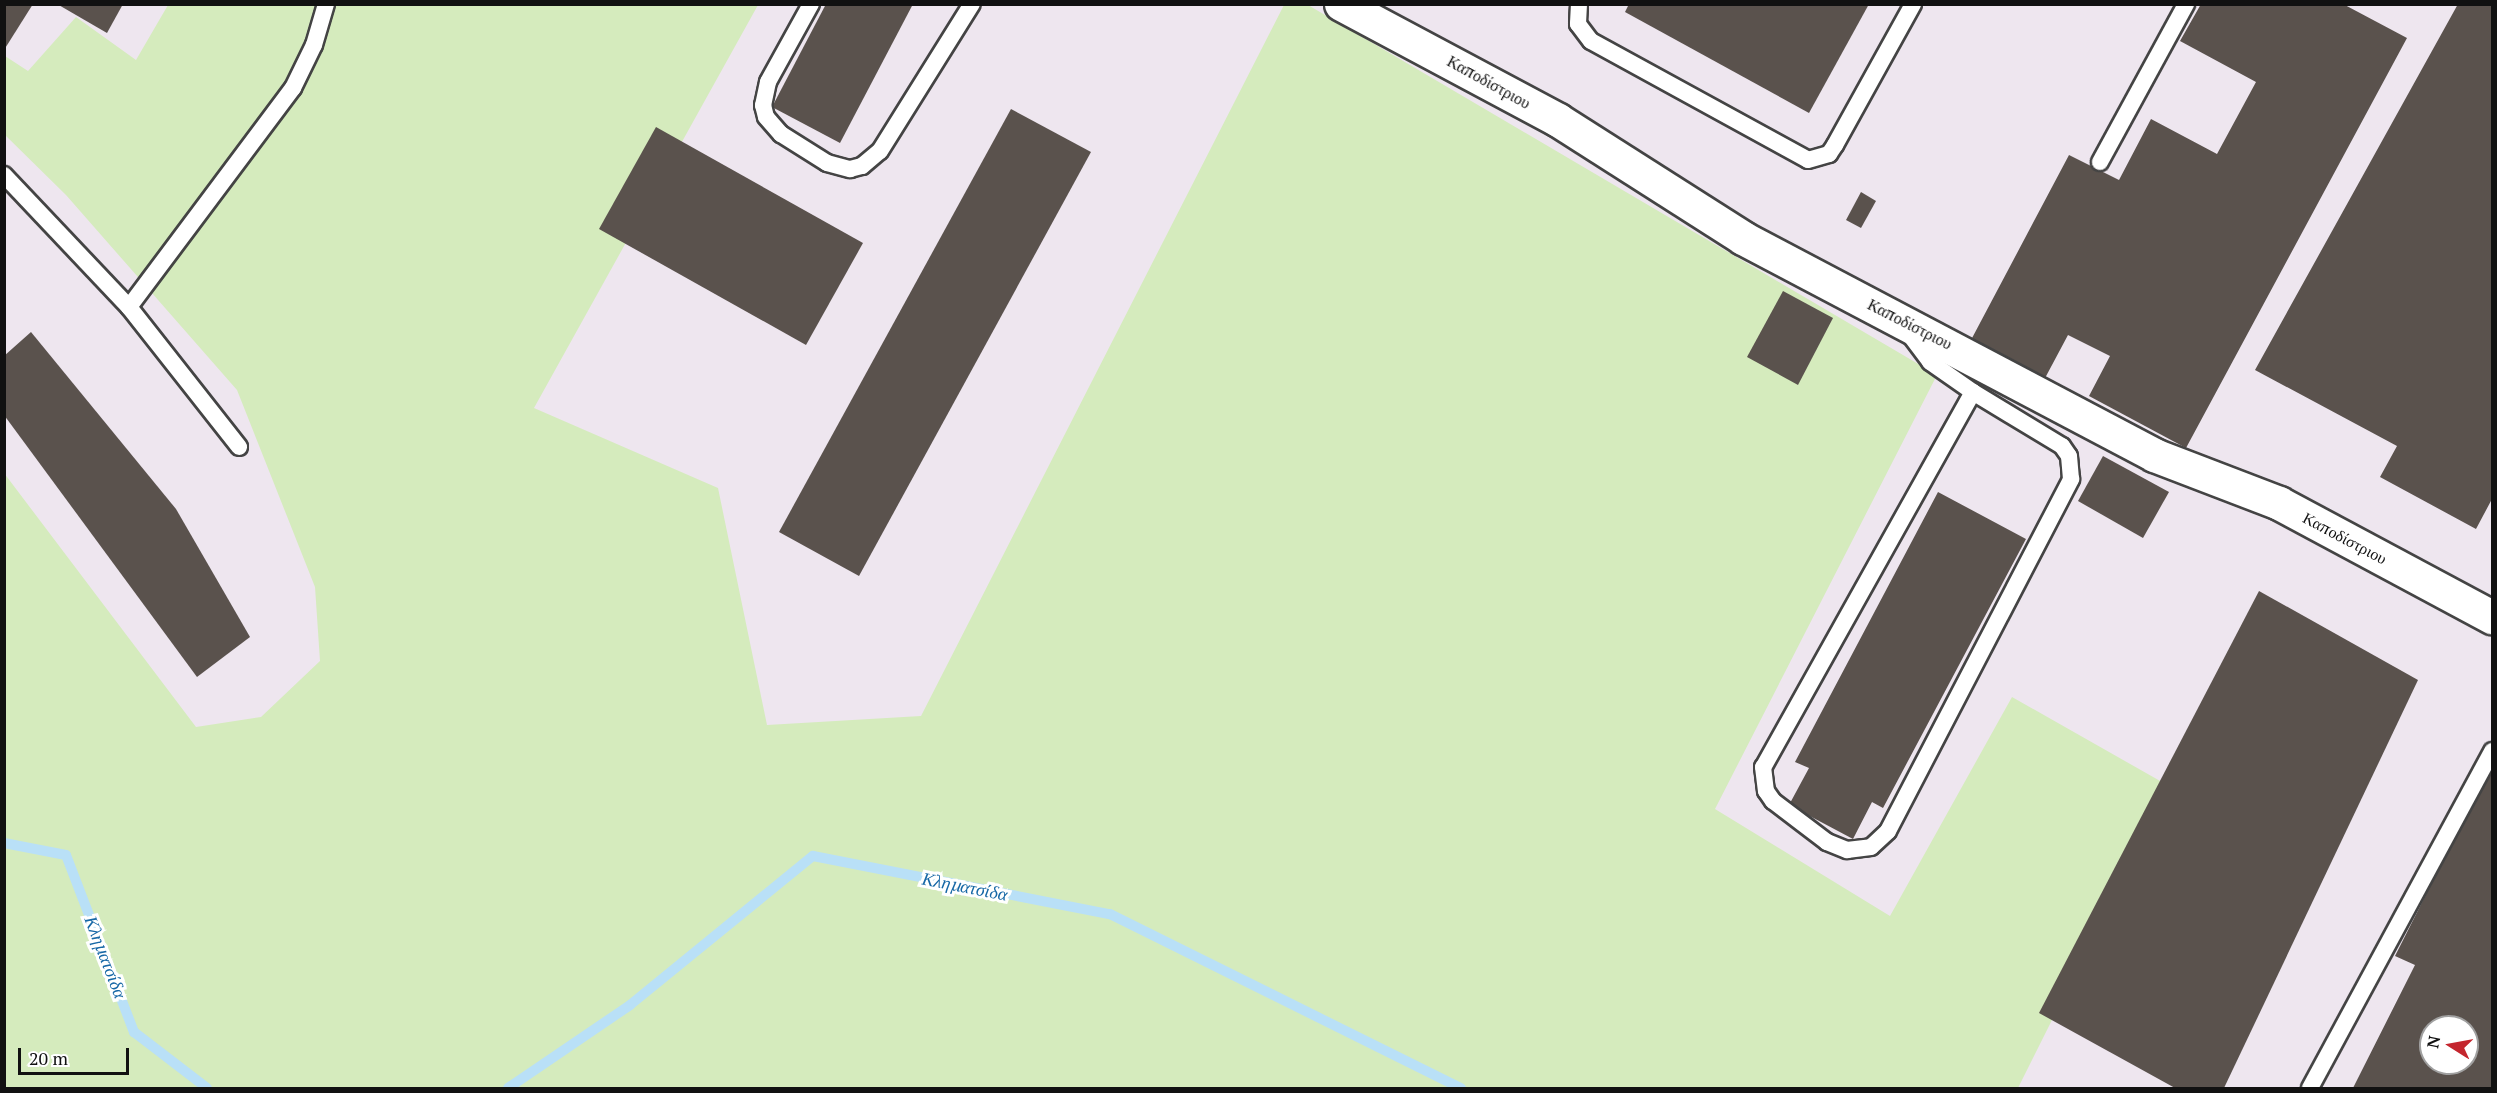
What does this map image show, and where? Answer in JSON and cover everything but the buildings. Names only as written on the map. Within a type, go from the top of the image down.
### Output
[{"type":"street","name":"Καποδίστριου","points":[[1341,4],[1547,115],[1743,237],[2154,455],[2279,503],[2493,617]]},
{"type":"lane","points":[[129,307],[293,88],[314,45],[326,4]]},
{"type":"lane","points":[[811,4],[764,93],[766,117],[782,134],[827,163],[850,169],[862,166],[880,151],[972,4]]},
{"type":"lane","points":[[1579,4],[1578,24],[1591,41],[1808,160],[1829,154],[1913,4]]},
{"type":"lane","points":[[2100,162],[2186,4]]},
{"type":"lane","points":[[4,175],[129,307],[239,447]]},
{"type":"lane","points":[[1900,320],[1930,362],[1973,392],[2062,446],[2069,456],[2071,479],[1888,831],[1871,847],[1847,850],[1827,842],[1773,801],[1766,791],[1763,767],[1973,392]]},
{"type":"lane","points":[[2310,1089],[2493,751]]},
{"type":"shaded area","points":[[5,5],[2492,5],[2492,1088],[5,1088]]},
{"type":"green space","points":[[168,5],[758,5],[534,408],[718,488],[767,725],[921,716],[1284,5],[1308,5],[1937,375],[1715,809],[1890,916],[2012,697],[2169,786],[2018,1088],[5,1088],[4,473],[196,727],[261,717],[320,661],[315,587],[237,390],[66,195],[5,135],[5,56],[28,71],[76,17],[136,60]]},
{"type":"waterway","name":"Κληματσίδα","points":[[4,843],[66,855],[134,1032],[207,1088]]},
{"type":"waterway","name":"Κληματσίδα","points":[[508,1088],[630,1005],[813,856],[1110,914],[1461,1088]]}]
